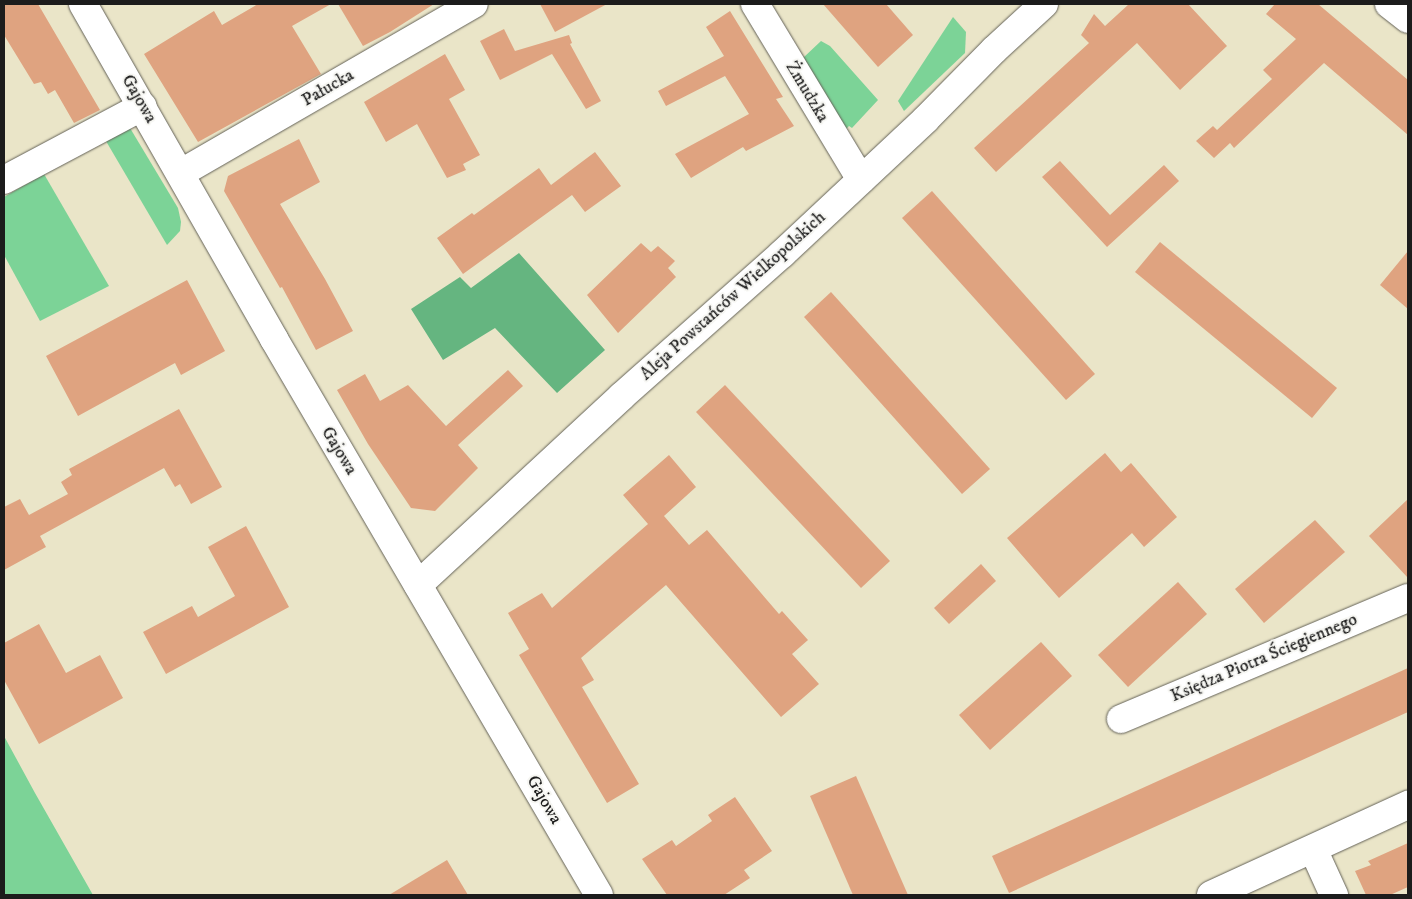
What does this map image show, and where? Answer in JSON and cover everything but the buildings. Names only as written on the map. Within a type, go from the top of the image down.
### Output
[{"type":"street","name":"Gajowa","points":[[83,4],[274,338],[599,895]]},
{"type":"street","name":"Pałucka","points":[[181,173],[474,4]]},
{"type":"street","name":"Żmudzka","points":[[755,4],[861,180]]},
{"type":"street","name":"Aleja Powstańców Wielkopolskich","points":[[418,585],[538,473],[861,180],[925,120],[994,50],[1044,4]]},
{"type":"street","points":[[1388,4],[1408,19]]},
{"type":"street","points":[[4,180],[143,106]]},
{"type":"street","name":"Księdza Piotra Ściegiennego","points":[[1120,719],[1408,598]]},
{"type":"street","points":[[1211,895],[1408,805]]},
{"type":"street","points":[[1313,848],[1334,895]]},
{"type":"green space","points":[[953,17],[966,32],[965,53],[904,111],[898,101]]},
{"type":"green space","points":[[821,41],[830,46],[878,100],[852,128],[849,126],[846,129],[803,58]]},
{"type":"green space","points":[[130,128],[178,208],[181,222],[180,231],[167,245],[103,136]]},
{"type":"green space","points":[[44,174],[109,286],[40,321],[4,255],[4,197]]},
{"type":"green space","points":[[519,253],[605,350],[557,393],[495,328],[443,360],[411,309],[460,277],[471,288]]},
{"type":"green space","points":[[4,736],[35,793],[93,895],[4,895]]}]
